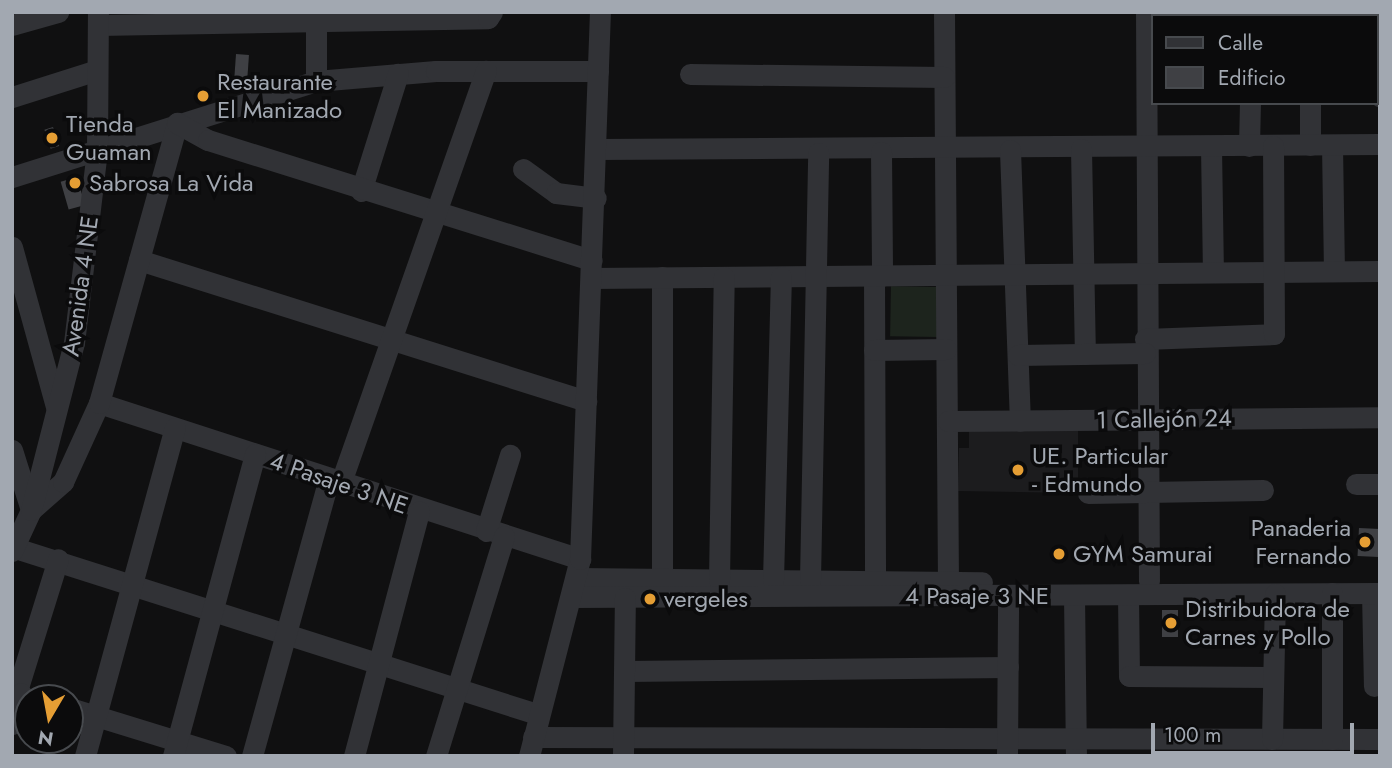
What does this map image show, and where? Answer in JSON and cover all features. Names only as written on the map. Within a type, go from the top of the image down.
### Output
[{"type":"street","points":[[12,26],[56,12]]},
{"type":"street","points":[[98,18],[316,15],[488,18],[492,12]]},
{"type":"street","points":[[600,12],[598,149],[578,578],[537,714],[531,746],[623,749],[1191,748],[1272,739],[1338,745],[1380,738]]},
{"type":"street","points":[[944,12],[948,582]]},
{"type":"street","points":[[1146,12],[1145,346],[1149,581]]},
{"type":"street","points":[[316,15],[316,81]]},
{"type":"street","name":"Avenida 4 NE","points":[[13,548],[31,510],[74,343],[97,149],[94,71],[98,18]]},
{"type":"street","points":[[12,97],[94,71]]},
{"type":"street","points":[[252,756],[287,630],[335,480],[391,340],[486,71]]},
{"type":"street","points":[[12,177],[316,81],[398,74],[598,71]]},
{"type":"street","points":[[361,191],[398,74]]},
{"type":"street","points":[[690,74],[944,77]]},
{"type":"street","points":[[1250,105],[1250,146]]},
{"type":"street","points":[[1310,105],[1310,145]]},
{"type":"street","points":[[177,123],[208,141],[592,269],[662,278],[1380,271]]},
{"type":"street","points":[[12,450],[17,482],[31,510],[67,474],[99,403],[177,123]]},
{"type":"street","points":[[598,149],[818,153],[1380,144]]},
{"type":"street","points":[[1332,145],[1334,271]]},
{"type":"street","points":[[1018,355],[1085,354],[1145,346],[1271,337],[1274,272],[1273,146]]},
{"type":"street","points":[[1212,147],[1213,272]]},
{"type":"street","points":[[1081,149],[1085,354]]},
{"type":"street","points":[[1010,150],[1020,421]]},
{"type":"street","points":[[875,581],[874,350],[881,152]]},
{"type":"street","points":[[810,580],[818,276],[818,153]]},
{"type":"street","points":[[523,169],[556,193],[596,198]]},
{"type":"street","points":[[12,247],[57,408]]},
{"type":"street","points":[[139,260],[586,401]]},
{"type":"street","points":[[773,580],[782,276]]},
{"type":"street","points":[[719,580],[724,277]]},
{"type":"street","points":[[662,278],[662,580]]},
{"type":"street","points":[[874,350],[947,349]]},
{"type":"street","name":"4 Pasaje 3 NE","points":[[99,403],[495,534],[578,578],[625,598],[1275,594],[1332,593],[1377,588]]},
{"type":"street","name":"1 Callejón 24","points":[[948,421],[1380,417]]},
{"type":"street","points":[[85,756],[175,428]]},
{"type":"street","points":[[176,748],[209,608],[255,454]]},
{"type":"street","points":[[436,756],[495,534],[510,455]]},
{"type":"street","points":[[1356,484],[1380,484]]},
{"type":"street","points":[[1088,493],[1263,490]]},
{"type":"street","points":[[354,756],[377,661],[419,511]]},
{"type":"street","points":[[13,548],[58,559],[287,630],[455,684],[537,714]]},
{"type":"street","points":[[24,684],[58,559]]},
{"type":"street","name":"4 Pasaje 3 NE","points":[[578,578],[1149,581],[1377,588]]},
{"type":"street","points":[[1374,686],[1377,588]]},
{"type":"street","points":[[1332,593],[1338,745]]},
{"type":"street","points":[[1272,739],[1275,594]]},
{"type":"street","points":[[1128,595],[1129,676],[1273,677]]},
{"type":"street","points":[[1007,748],[1008,596]]},
{"type":"street","points":[[1074,596],[1077,748]]},
{"type":"street","points":[[623,749],[625,598]]},
{"type":"street","points":[[626,671],[1008,667]]},
{"type":"street","points":[[84,712],[176,748],[226,756]]},
{"type":"shaded area","points":[[891,286],[939,287],[938,337],[890,336]]},
{"type":"shaded area","name":"UE. Particular - Edmundo","points":[[969,430],[1078,430],[1078,493],[958,491],[959,448],[969,448]]},
{"type":"building","points":[[236,54],[249,55],[247,81],[234,80]]},
{"type":"building","name":"Tienda Guaman","points":[[53,127],[59,146],[51,149],[44,130]]},
{"type":"building","points":[[77,177],[85,205],[69,210],[61,182]]},
{"type":"building","name":"Panaderia Fernando","points":[[1359,528],[1380,529],[1379,557],[1358,556]]},
{"type":"building","name":"Distribuidora de Carnes y Pollo","points":[[1162,610],[1178,610],[1178,637],[1162,637]]},
{"type":"place","name":"Restaurante El Manizado","points":[[203,96]]},
{"type":"place","name":"Tienda Guaman","points":[[52,138]]},
{"type":"place","name":"Sabrosa La Vida","points":[[75,183]]},
{"type":"place","name":"UE. Particular - Edmundo","points":[[1018,470]]},
{"type":"place","name":"Panaderia Fernando","points":[[1365,542]]},
{"type":"place","name":"GYM Samurai","points":[[1059,554]]},
{"type":"place","name":"vergeles","points":[[650,599]]},
{"type":"place","name":"Distribuidora de Carnes y Pollo","points":[[1171,623]]}]
